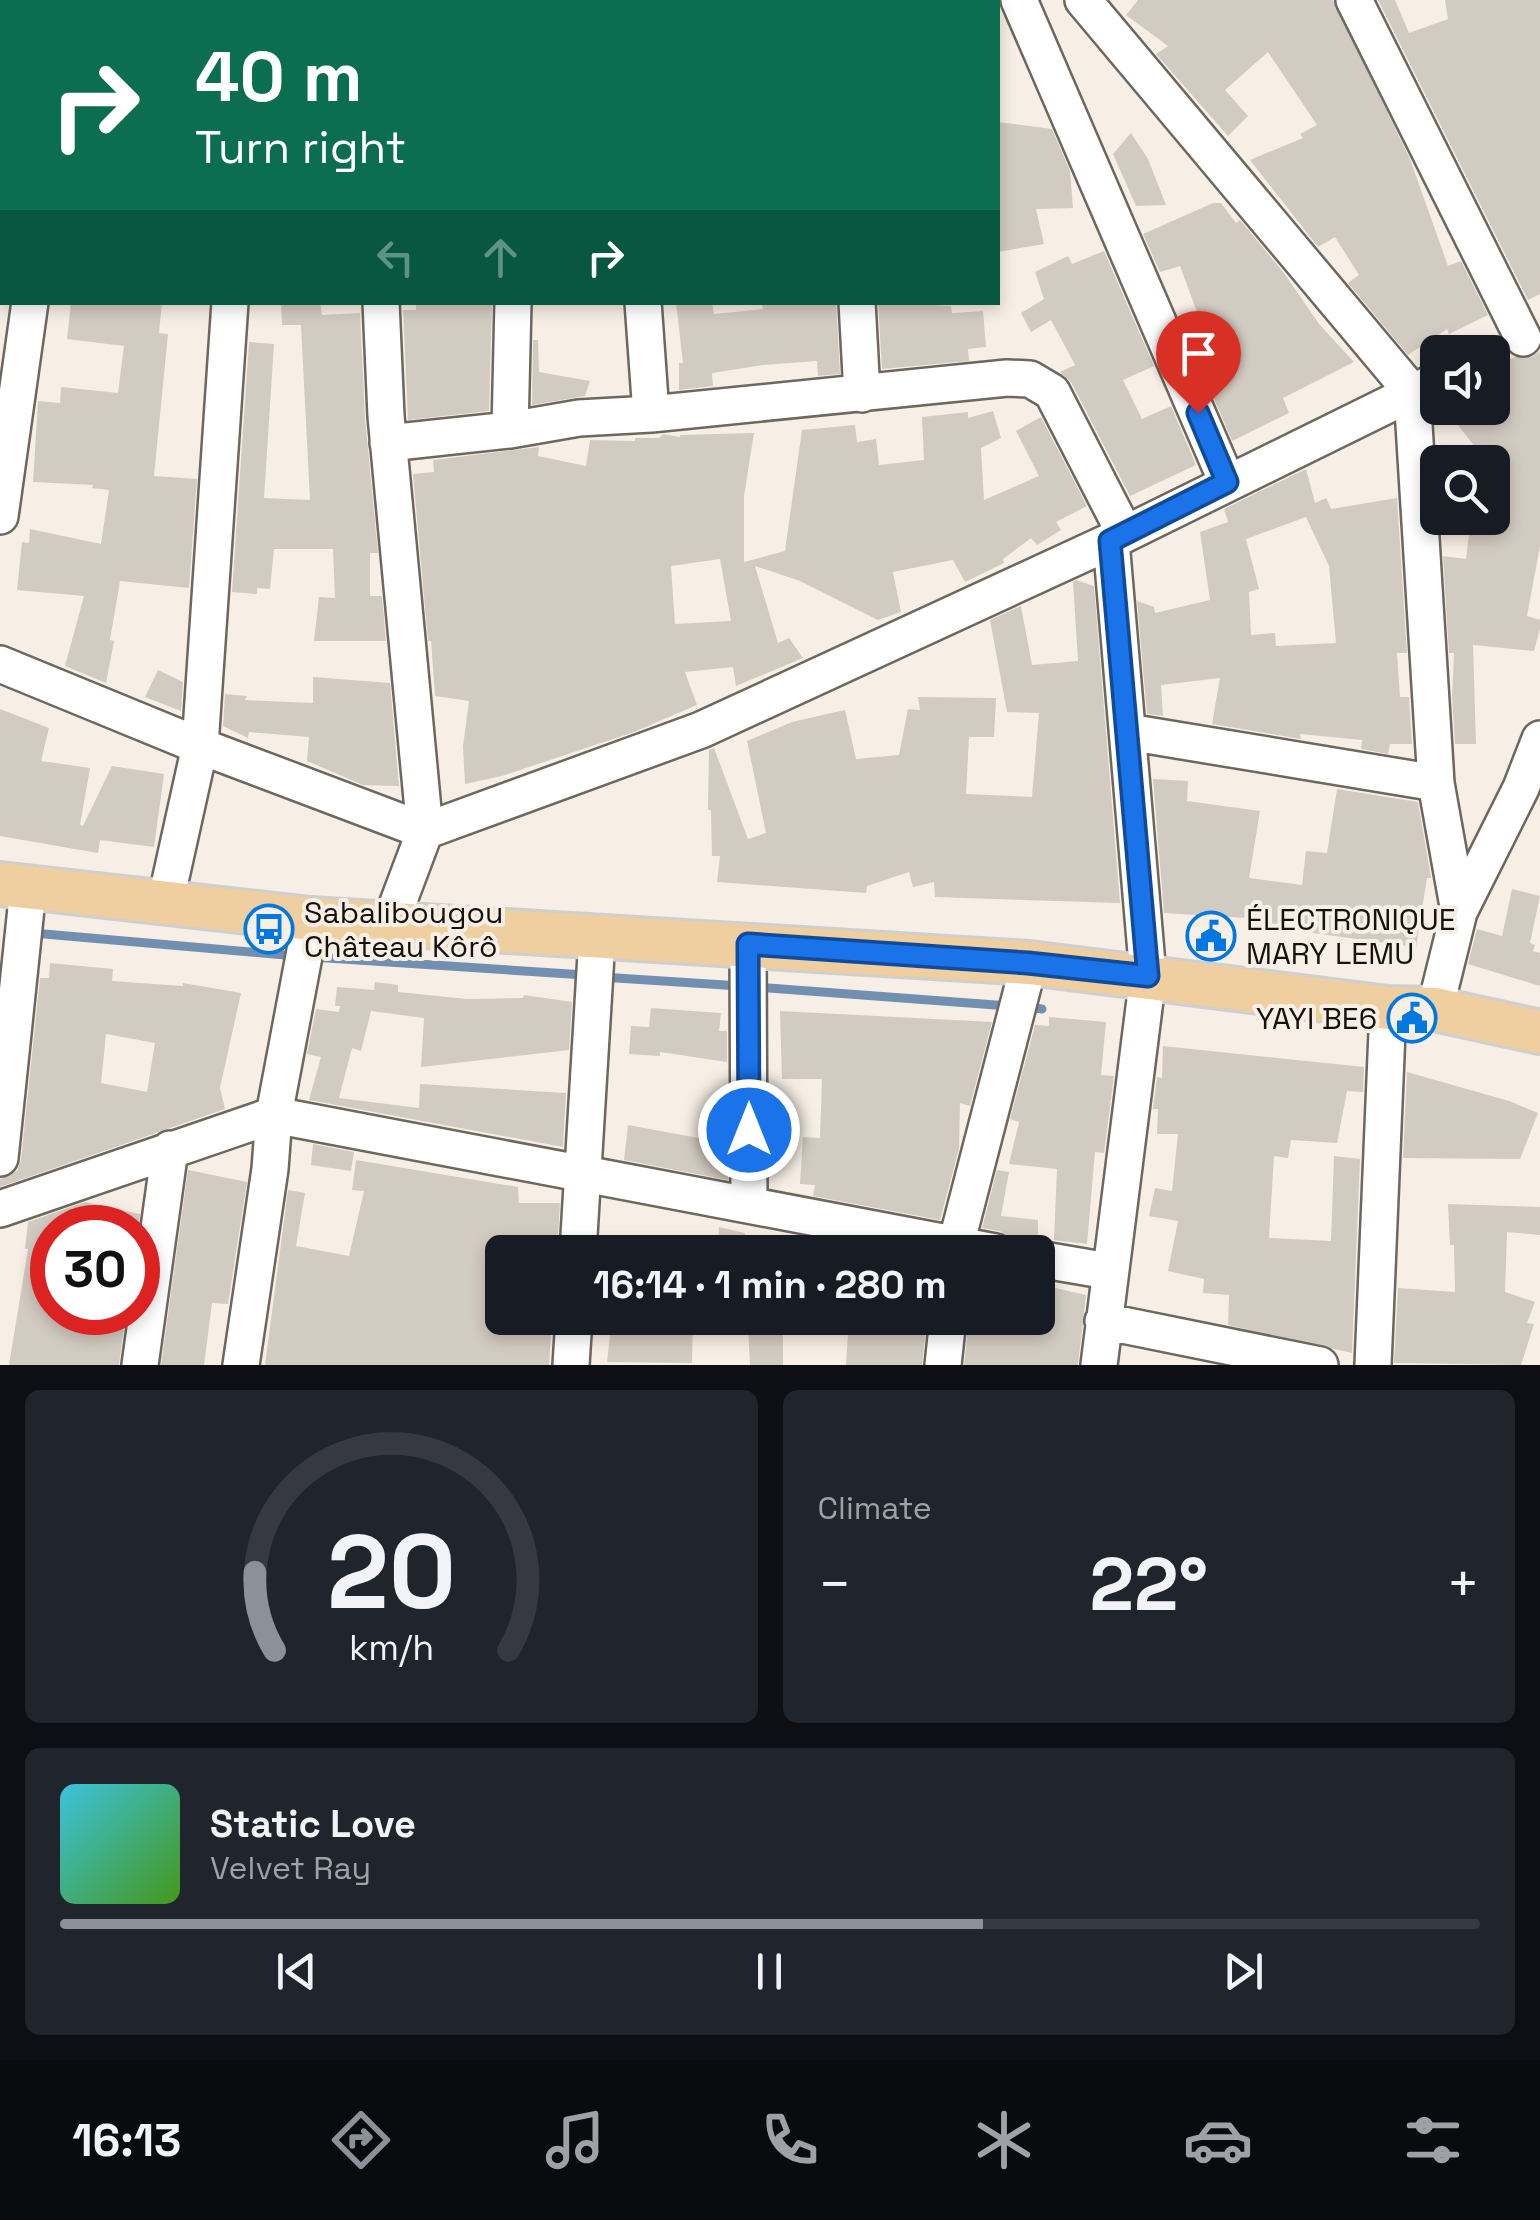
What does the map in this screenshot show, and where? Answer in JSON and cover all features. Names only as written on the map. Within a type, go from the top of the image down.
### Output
[{"type":"main road","points":[[14,887],[310,919],[1028,963],[1388,1008],[1435,1009],[1540,1032]]},
{"type":"street","points":[[1020,0],[1227,482]]},
{"type":"street","points":[[1083,0],[1420,380]]},
{"type":"street","points":[[1354,0],[1519,340]]},
{"type":"street","points":[[0,516],[8,419],[29,305]]},
{"type":"street","points":[[165,904],[200,746],[230,305]]},
{"type":"street","points":[[381,305],[388,444],[425,831],[390,924]]},
{"type":"street","points":[[510,430],[513,305]]},
{"type":"street","points":[[643,305],[651,414]]},
{"type":"street","points":[[857,305],[862,394]]},
{"type":"street","points":[[388,444],[579,418],[1007,378],[1030,380],[1052,392],[1117,537],[1148,976],[1098,1365]]},
{"type":"street","points":[[0,664],[200,746],[425,831],[701,730],[1117,537],[1420,388]]},
{"type":"street","points":[[1426,425],[1436,784],[1459,912]]},
{"type":"street","points":[[1128,732],[1436,784]]},
{"type":"street","points":[[1435,1009],[1459,912],[1530,790],[1540,740]]},
{"type":"street","points":[[0,1158],[14,887]]},
{"type":"street","points":[[241,1365],[270,1169],[274,1115],[310,919]]},
{"type":"street","points":[[579,1235],[596,938]]},
{"type":"street","points":[[748,944],[749,1204]]},
{"type":"street","points":[[959,1235],[1028,963]]},
{"type":"street","points":[[1373,1365],[1388,1008]]},
{"type":"street","points":[[0,1209],[274,1115],[749,1204],[891,1235]]},
{"type":"street","points":[[140,1365],[170,1149]]},
{"type":"street","points":[[1055,1262],[1108,1270]]},
{"type":"street","points":[[1103,1321],[1246,1357],[1320,1365]]},
{"type":"street","points":[[571,1365],[573,1335]]},
{"type":"street","points":[[944,1365],[947,1335]]},
{"type":"building","points":[[1138,0],[1333,0],[1410,159],[1448,266],[1461,261],[1488,315],[1449,334],[1447,329],[1438,335],[1420,335],[1420,347],[1408,355],[1348,283],[1359,275],[1335,237],[1318,247],[1250,160],[1303,138],[1300,134],[1317,125],[1268,52],[1225,90],[1248,116],[1228,136],[1156,54],[1168,46],[1126,15]]},
{"type":"building","points":[[1378,0],[1395,0],[1409,33],[1448,19],[1445,0],[1540,0],[1540,294],[1528,300]]},
{"type":"building","points":[[1000,122],[1052,129],[1070,171],[1073,208],[1036,209],[1044,244],[1000,252]]},
{"type":"building","points":[[1131,133],[1148,159],[1166,205],[1136,206],[1113,154]]},
{"type":"building","points":[[1221,203],[1236,223],[1240,220],[1319,324],[1354,362],[1283,398],[1289,413],[1232,441],[1184,328],[1200,320],[1180,266],[1160,272],[1143,234]]},
{"type":"building","points":[[1104,251],[1154,366],[1123,380],[1142,419],[1171,406],[1196,465],[1130,496],[1071,382],[1060,372],[1075,365],[1051,320],[1031,332],[1021,313],[1044,299],[1035,272],[1068,256],[1072,264]]},
{"type":"building","points":[[71,305],[162,305],[159,333],[168,334],[154,476],[197,479],[189,588],[120,581],[106,683],[65,666],[84,596],[17,590],[22,542],[29,543],[30,529],[101,544],[109,490],[92,488],[93,485],[33,482],[38,401],[60,403],[61,387],[118,393],[124,346],[67,339]]},
{"type":"building","points":[[281,305],[320,305],[322,315],[360,313],[378,553],[370,553],[370,596],[382,596],[386,641],[314,641],[319,597],[335,598],[333,549],[274,549],[270,589],[257,588],[257,594],[232,592],[249,342],[274,344],[264,498],[310,500],[301,325],[282,325]]},
{"type":"building","points":[[416,305],[492,305],[489,411],[408,420],[403,310],[416,310]]},
{"type":"building","points":[[676,305],[712,305],[714,314],[763,309],[762,305],[836,305],[840,374],[818,376],[817,361],[763,365],[712,373],[713,386],[679,390],[679,363],[683,363]]},
{"type":"building","points":[[878,305],[951,306],[952,313],[983,311],[986,347],[968,349],[969,361],[882,369]]},
{"type":"building","points":[[533,340],[538,340],[539,372],[590,381],[585,396],[532,405]]},
{"type":"building","points":[[1540,351],[1540,546],[1527,616],[1540,620],[1540,629],[1534,651],[1473,645],[1476,744],[1455,744],[1454,653],[1449,653],[1443,556],[1466,559],[1469,535],[1510,535],[1510,445],[1474,445],[1458,425],[1510,425],[1510,359],[1532,357]]},
{"type":"building","points":[[993,411],[1001,438],[981,448],[984,500],[1039,476],[1016,431],[1041,417],[1087,506],[1056,522],[1061,530],[1037,545],[1031,538],[1003,559],[1004,563],[965,582],[953,560],[893,572],[901,612],[878,620],[800,581],[755,566],[778,643],[789,638],[803,658],[736,686],[733,667],[685,672],[697,705],[634,732],[502,776],[465,784],[463,746],[469,701],[435,696],[413,474],[434,472],[433,460],[539,447],[538,456],[586,466],[590,440],[754,433],[744,496],[744,562],[785,551],[802,430],[855,425],[857,442],[876,439],[879,465],[924,460],[922,417],[968,412],[968,418]],"holes":[[[720,559],[731,621],[675,624],[671,566]]]},
{"type":"building","points":[[1306,469],[1315,503],[1326,498],[1331,509],[1397,498],[1407,653],[1397,653],[1400,697],[1409,697],[1412,744],[1390,744],[1388,754],[1361,749],[1362,740],[1300,734],[1301,739],[1212,724],[1220,678],[1161,685],[1163,716],[1147,714],[1137,601],[1154,607],[1155,613],[1210,600],[1200,532],[1228,522],[1224,509]],"holes":[[[1306,517],[1329,566],[1336,643],[1276,646],[1275,633],[1251,635],[1249,592],[1259,589],[1246,539]]]},
{"type":"building","points":[[1073,582],[1094,586],[1120,903],[935,897],[934,882],[913,887],[909,872],[867,886],[866,893],[717,882],[720,856],[712,856],[708,810],[709,750],[714,748],[748,839],[766,833],[747,741],[792,722],[845,710],[856,759],[899,755],[908,709],[920,710],[918,697],[996,698],[994,737],[969,737],[966,794],[1032,797],[1039,713],[1007,712],[990,620],[1021,606],[1032,665],[1078,661]]},
{"type":"building","points":[[158,670],[183,682],[181,711],[145,697]]},
{"type":"building","points":[[313,677],[390,683],[399,786],[363,785],[307,761],[309,737],[249,732],[248,738],[223,726],[225,694],[247,696],[245,700],[313,703]]},
{"type":"building","points":[[0,709],[49,728],[41,761],[90,768],[80,825],[83,826],[112,766],[164,774],[154,847],[100,840],[98,853],[0,836]]},
{"type":"building","points":[[1153,779],[1188,781],[1187,801],[1260,811],[1249,878],[1302,885],[1306,851],[1327,853],[1337,789],[1418,802],[1431,878],[1427,878],[1416,947],[1246,924],[1246,918],[1164,913]]},
{"type":"building","points":[[1512,889],[1540,896],[1530,943],[1535,945],[1533,951],[1540,953],[1540,986],[1468,964],[1477,929],[1502,936]]},
{"type":"building","points":[[50,963],[113,969],[112,981],[183,983],[241,993],[220,1088],[225,1109],[0,1187],[0,1179],[17,1171],[21,1160],[40,978],[49,978]],"holes":[[[106,1034],[155,1043],[147,1092],[101,1083]]]},
{"type":"building","points":[[375,982],[398,985],[398,992],[467,999],[524,995],[572,1002],[569,1050],[421,1067],[424,1018],[371,1011],[361,1051],[352,1048],[339,1098],[419,1108],[420,1084],[566,1093],[563,1147],[309,1100],[321,1057],[307,1054],[316,1009],[339,1012],[340,1006],[335,1006],[337,987],[374,990]]},
{"type":"building","points":[[651,1008],[721,1013],[719,1031],[727,1031],[727,1062],[660,1052],[660,1056],[629,1054],[631,1026],[649,1027]]},
{"type":"building","points":[[780,1011],[992,1022],[970,1106],[960,1103],[959,1149],[940,1220],[813,1196],[815,1185],[800,1184],[803,1137],[820,1138],[822,1079],[782,1079]]},
{"type":"building","points":[[1049,1017],[1106,1022],[1101,1075],[1114,1076],[1104,1153],[1095,1152],[1087,1244],[1055,1240],[1057,1169],[1009,1164],[1019,1122],[1010,1119],[1035,1025],[1049,1026]]},
{"type":"building","points":[[1163,1046],[1364,1067],[1363,1092],[1347,1091],[1337,1143],[1291,1140],[1288,1158],[1274,1156],[1269,1238],[1331,1241],[1334,1156],[1360,1159],[1352,1353],[1228,1325],[1229,1295],[1203,1293],[1204,1279],[1168,1271],[1178,1221],[1149,1216],[1155,1188],[1172,1191],[1178,1134],[1157,1134],[1158,1109],[1153,1109],[1157,1077],[1162,1078]]},
{"type":"building","points":[[1407,1072],[1538,1113],[1520,1159],[1403,1158]]},
{"type":"building","points":[[714,1103],[727,1104],[728,1180],[624,1160],[628,1125],[715,1141]]},
{"type":"building","points":[[313,1144],[354,1152],[351,1171],[311,1165]]},
{"type":"building","points":[[356,1160],[518,1187],[519,1203],[560,1203],[558,1235],[485,1235],[485,1335],[551,1335],[549,1365],[265,1365],[288,1190],[305,1193],[296,1246],[349,1256],[364,1191],[352,1190]]},
{"type":"building","points":[[188,1170],[247,1182],[228,1304],[212,1303],[204,1365],[161,1365]]},
{"type":"building","points":[[997,1170],[1009,1172],[1001,1216],[1038,1220],[1038,1235],[1005,1235],[982,1228]]},
{"type":"building","points":[[1448,1204],[1540,1207],[1540,1235],[1507,1232],[1505,1292],[1535,1302],[1527,1323],[1534,1324],[1521,1365],[1394,1363],[1398,1288],[1455,1292]]},
{"type":"building","points":[[28,1222],[30,1335],[123,1335],[119,1365],[9,1365],[28,1249]]},
{"type":"building","points":[[719,1227],[745,1233],[745,1235],[719,1235]]},
{"type":"building","points":[[1055,1288],[1086,1295],[1078,1365],[964,1365],[967,1335],[1055,1335]]},
{"type":"building","points":[[610,1335],[693,1335],[692,1363],[607,1362]]},
{"type":"building","points":[[748,1335],[783,1335],[783,1365],[750,1365]]},
{"type":"building","points":[[848,1335],[925,1335],[922,1365],[846,1365]]},
{"type":"waterway","points":[[33,933],[296,956]]},
{"type":"waterway","points":[[312,957],[585,975]]},
{"type":"waterway","points":[[601,977],[740,986]]},
{"type":"waterway","points":[[756,987],[1009,1006]]},
{"type":"waterway","points":[[1025,1007],[1042,1009]]},
{"type":"place","name":"Sabalibougou Château Kôrô","points":[[269,929]]},
{"type":"place","name":"ÉLECTRONIQUE MARY LEMU","points":[[1211,936]]},
{"type":"place","name":"YAYI BE6","points":[[1412,1018]]},
{"type":"route","points":[[749,1130],[748,944],[1028,963],[1148,976],[1110,541],[1227,482],[1198,413]]}]
